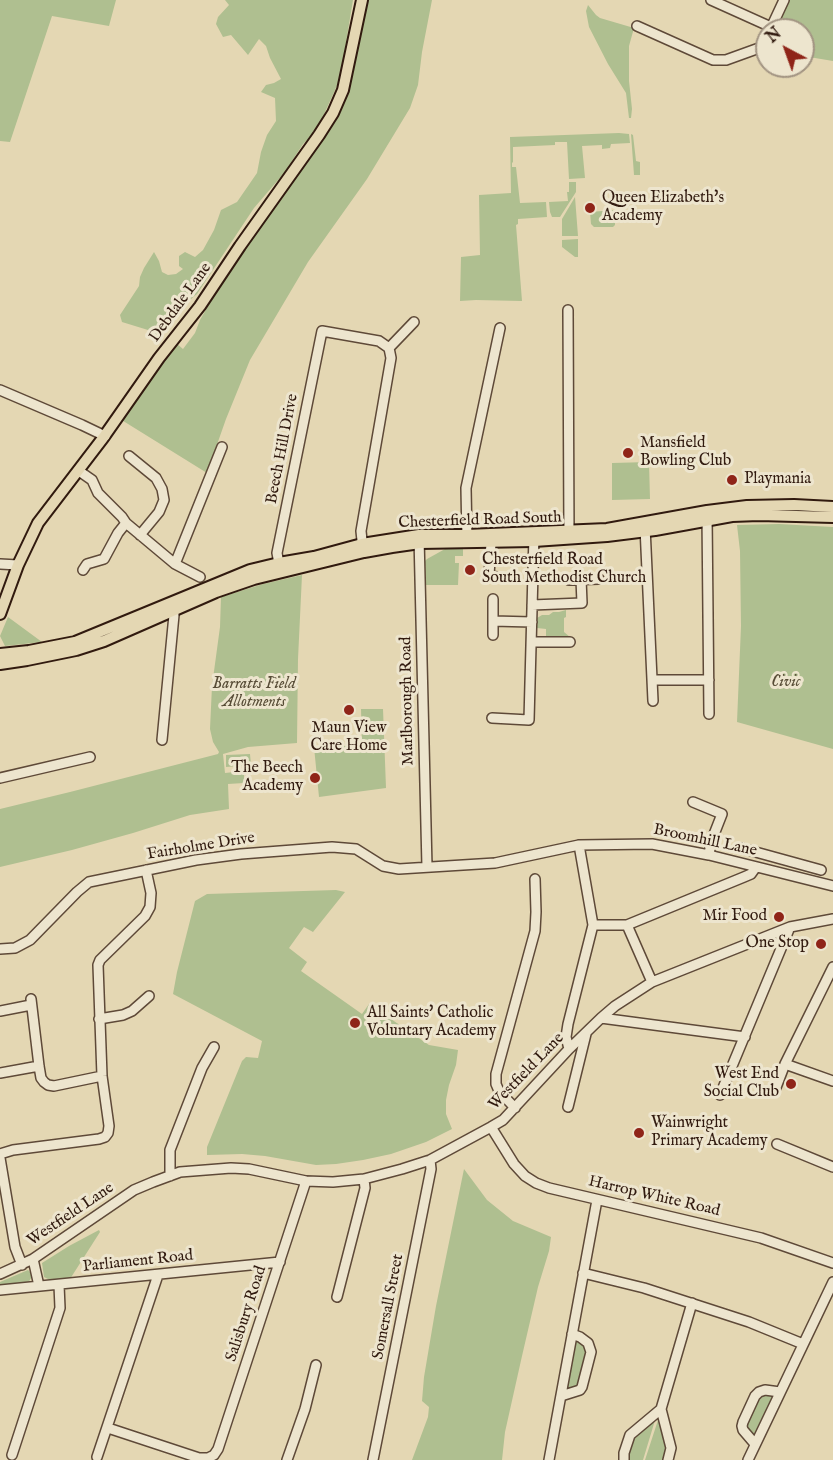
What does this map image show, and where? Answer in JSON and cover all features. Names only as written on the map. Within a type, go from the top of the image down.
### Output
[{"type":"main road","name":"Debdale Lane","points":[[0,614],[18,565],[38,523],[200,306],[333,113],[343,90],[362,0]]},
{"type":"main road","name":"Chesterfield Road South","points":[[0,664],[76,650],[104,640],[250,570],[280,568],[314,557],[419,539],[569,536],[645,527],[747,506],[833,507]]},
{"type":"main road","name":"Chesterfield Road South","points":[[707,516],[833,517]]},
{"type":"main road","name":"Chesterfield Road South","points":[[467,539],[491,543],[534,537]]},
{"type":"main road","name":"Chesterfield Road South","points":[[2,652],[75,642],[170,607]]},
{"type":"street","points":[[711,0],[755,24]]},
{"type":"street","points":[[775,18],[784,0]]},
{"type":"street","points":[[637,26],[713,60],[726,60],[755,49]]},
{"type":"street","points":[[568,310],[569,536]]},
{"type":"street","points":[[363,548],[360,531],[391,358],[389,348],[414,322]]},
{"type":"street","points":[[467,539],[466,488],[500,327]]},
{"type":"street","name":"Beech Hill Drive","points":[[280,568],[277,553],[322,332],[379,341],[389,348]]},
{"type":"street","points":[[0,390],[105,436]]},
{"type":"street","points":[[175,564],[222,447]]},
{"type":"street","points":[[129,456],[140,469],[159,483],[164,500],[159,512],[140,535]]},
{"type":"street","points":[[79,471],[92,480],[98,493],[126,523],[175,564],[200,577]]},
{"type":"street","points":[[707,516],[709,714]]},
{"type":"street","points":[[83,570],[87,564],[104,559],[126,523]]},
{"type":"street","points":[[645,527],[653,701]]},
{"type":"street","points":[[492,718],[529,720],[534,537]]},
{"type":"street","name":"Marlborough Road","points":[[419,539],[427,867]]},
{"type":"street","points":[[491,543],[489,576],[497,577]]},
{"type":"street","points":[[0,564],[18,565]]},
{"type":"street","points":[[532,605],[582,603],[581,579]]},
{"type":"street","points":[[569,580],[598,579]]},
{"type":"street","points":[[493,599],[493,634]]},
{"type":"street","points":[[162,740],[174,615],[170,607]]},
{"type":"street","points":[[493,621],[532,622]]},
{"type":"street","points":[[531,642],[570,642]]},
{"type":"street","points":[[652,680],[709,680]]},
{"type":"street","points":[[0,778],[90,757]]},
{"type":"street","points":[[693,802],[722,814],[711,842],[709,855]]},
{"type":"street","points":[[569,1049],[566,1036],[568,1024],[593,925],[579,844]]},
{"type":"street","name":"Broomhill Lane","points":[[427,867],[495,860],[552,847],[579,844],[652,844],[709,855],[833,886]]},
{"type":"street","name":"Fairholme Drive","points":[[0,949],[15,948],[30,940],[89,882],[196,860],[332,846],[356,849],[382,866],[399,869],[427,867]]},
{"type":"street","points":[[741,848],[821,870]]},
{"type":"street","points":[[593,925],[627,925],[752,874],[751,850]]},
{"type":"street","points":[[796,877],[799,864]]},
{"type":"street","points":[[22,1265],[4,1204],[0,1156],[13,1150],[105,1137],[108,1133],[102,1076],[98,965],[100,960],[145,916],[150,907],[151,893],[146,870]]},
{"type":"street","points":[[515,1108],[499,1091],[496,1074],[535,931],[535,879]]},
{"type":"street","name":"Westfield Lane","points":[[0,1274],[33,1259],[134,1190],[180,1172],[249,1169],[306,1181],[333,1182],[364,1179],[430,1160],[503,1120],[601,1018],[652,982],[790,927],[833,919]]},
{"type":"street","points":[[627,925],[652,982]]},
{"type":"street","points":[[720,1095],[790,927]]},
{"type":"street","points":[[775,1090],[785,1064],[833,968]]},
{"type":"street","points":[[99,1019],[132,1011],[149,996]]},
{"type":"street","points":[[0,1011],[31,1002],[41,1078],[48,1085],[54,1086],[102,1076]]},
{"type":"street","points":[[601,1018],[745,1037]]},
{"type":"street","points":[[568,1107],[587,1032]]},
{"type":"street","points":[[170,1176],[170,1150],[202,1068],[214,1047]]},
{"type":"street","points":[[785,1064],[833,1081]]},
{"type":"street","points":[[0,1073],[39,1066]]},
{"type":"street","name":"Harrop White Road","points":[[491,1127],[514,1164],[525,1176],[549,1188],[761,1238],[833,1263]]},
{"type":"street","points":[[777,1143],[833,1167]]},
{"type":"street","name":"Somersall Street","points":[[373,1460],[431,1169],[430,1160]]},
{"type":"street","points":[[338,1297],[365,1188],[364,1179]]},
{"type":"street","name":"Salisbury Road","points":[[216,1457],[306,1181]]},
{"type":"street","points":[[549,1460],[597,1200]]},
{"type":"street","points":[[33,1259],[39,1286]]},
{"type":"street","name":"Parliament Road","points":[[0,1290],[280,1262]]},
{"type":"street","points":[[583,1273],[644,1288],[749,1322],[803,1344]]},
{"type":"street","points":[[97,1457],[158,1275]]},
{"type":"street","points":[[747,1460],[833,1282]]},
{"type":"street","points":[[12,1455],[60,1308],[60,1285]]},
{"type":"street","points":[[668,1460],[671,1448],[661,1409],[692,1304]]},
{"type":"street","points":[[561,1396],[582,1388],[591,1352],[588,1343],[572,1334]]},
{"type":"street","points":[[287,1460],[305,1409],[316,1365]]},
{"type":"street","points":[[755,1444],[743,1430],[742,1422],[759,1392],[765,1390],[780,1392]]},
{"type":"street","points":[[624,1460],[630,1435],[661,1409]]},
{"type":"street","points":[[108,1428],[199,1458],[216,1457]]},
{"type":"green space","points":[[0,0],[116,0],[109,26],[52,16],[10,142],[0,141]]},
{"type":"green space","points":[[225,0],[353,0],[340,79],[316,132],[303,144],[285,172],[254,208],[197,294],[170,311],[159,334],[155,335],[148,330],[122,322],[120,315],[139,286],[144,268],[154,252],[162,272],[168,275],[176,274],[183,269],[179,266],[179,256],[185,252],[195,257],[203,250],[214,230],[221,210],[237,202],[257,173],[267,135],[276,121],[275,98],[261,92],[266,85],[281,79],[266,46],[259,39],[248,55],[231,35],[223,37],[216,24],[218,17],[229,5]]},
{"type":"green space","points":[[366,0],[432,0],[418,85],[410,108],[367,179],[308,262],[250,360],[207,473],[120,419],[176,343],[183,349],[195,333],[227,273],[339,108],[353,75]]},
{"type":"green space","points":[[786,0],[833,0],[833,61],[815,58],[815,18],[777,18]]},
{"type":"green space","points":[[588,5],[600,18],[634,28],[629,46],[631,118],[629,118],[626,93],[589,27],[586,11]]},
{"type":"green space","points":[[629,134],[630,143],[611,144],[610,148],[602,149],[602,145],[582,146],[585,178],[569,179],[567,142],[555,142],[555,145],[513,147],[512,167],[516,167],[520,203],[546,202],[547,217],[518,219],[516,225],[522,301],[460,301],[461,257],[480,255],[479,195],[511,193],[510,137]]},
{"type":"green space","points":[[631,134],[636,161],[640,162],[640,175],[634,175]]},
{"type":"green space","points":[[569,182],[576,182],[576,192],[560,217],[552,217],[549,202],[568,201]]},
{"type":"green space","points":[[575,197],[578,236],[562,236],[562,219]]},
{"type":"green space","points":[[615,210],[613,227],[594,227],[591,224],[590,212]]},
{"type":"green space","points":[[578,239],[578,257],[575,257],[562,247],[562,240]]},
{"type":"green space","points":[[649,462],[650,499],[612,500],[612,463]]},
{"type":"green space","name":"Civic","points":[[779,524],[833,527],[833,749],[737,722],[741,626],[740,551],[737,525]]},
{"type":"green space","points":[[463,548],[463,556],[455,556],[455,563],[459,563],[458,585],[426,585],[425,561],[427,559],[445,549]]},
{"type":"green space","name":"Barratts Field Allotments","points":[[302,575],[297,743],[248,747],[223,754],[225,773],[244,771],[244,783],[228,784],[229,809],[190,815],[72,850],[0,867],[0,809],[218,754],[210,729],[221,597]]},
{"type":"green space","points":[[566,610],[564,632],[570,639],[546,638],[546,629],[537,628],[537,618]]},
{"type":"green space","points":[[8,617],[42,642],[5,646],[0,636]]},
{"type":"green space","points":[[361,709],[383,709],[386,788],[319,797],[314,747],[362,745]]},
{"type":"green space","points":[[250,754],[251,765],[226,767],[226,755]]},
{"type":"green space","name":"All Saints' Catholic Voluntary Academy","points":[[336,890],[345,892],[313,932],[304,927],[289,948],[307,962],[301,971],[362,1014],[369,1004],[429,1045],[458,1050],[446,1100],[446,1114],[452,1129],[426,1142],[391,1154],[336,1164],[316,1165],[242,1154],[207,1155],[207,1147],[242,1061],[246,1057],[258,1058],[262,1041],[173,994],[195,901],[207,894]]},
{"type":"green space","points":[[464,1169],[487,1200],[513,1221],[551,1237],[549,1251],[522,1356],[505,1432],[502,1460],[412,1460],[428,1417],[429,1407],[422,1401],[424,1377]]},
{"type":"green space","points":[[99,1230],[100,1232],[70,1279],[44,1277],[42,1263]]},
{"type":"green space","points":[[28,1270],[33,1275],[28,1283],[0,1287],[0,1282]]},
{"type":"green space","points":[[578,1341],[584,1345],[587,1352],[582,1384],[571,1391],[566,1386],[575,1343]]},
{"type":"green space","points":[[764,1393],[773,1394],[774,1398],[755,1435],[752,1436],[746,1423],[756,1400]]},
{"type":"green space","points":[[656,1417],[643,1460],[627,1460],[631,1438]]},
{"type":"green space","points":[[659,1417],[669,1449],[665,1460],[645,1460]]},
{"type":"place","name":"Queen Elizabeth's Academy","points":[[590,208]]},
{"type":"place","name":"Mansfield Bowling Club","points":[[628,453]]},
{"type":"place","name":"Playmania","points":[[732,480]]},
{"type":"place","name":"Chesterfield Road South Methodist Church","points":[[470,570]]},
{"type":"place","name":"Maun View Care Home","points":[[349,710]]},
{"type":"place","name":"The Beech Academy","points":[[315,778]]},
{"type":"place","name":"Mir Food","points":[[779,917]]},
{"type":"place","name":"One Stop","points":[[821,944]]},
{"type":"place","name":"All Saints' Catholic Voluntary Academy","points":[[355,1023]]},
{"type":"place","name":"West End Social Club","points":[[791,1084]]},
{"type":"place","name":"Wainwright Primary Academy","points":[[639,1133]]}]
